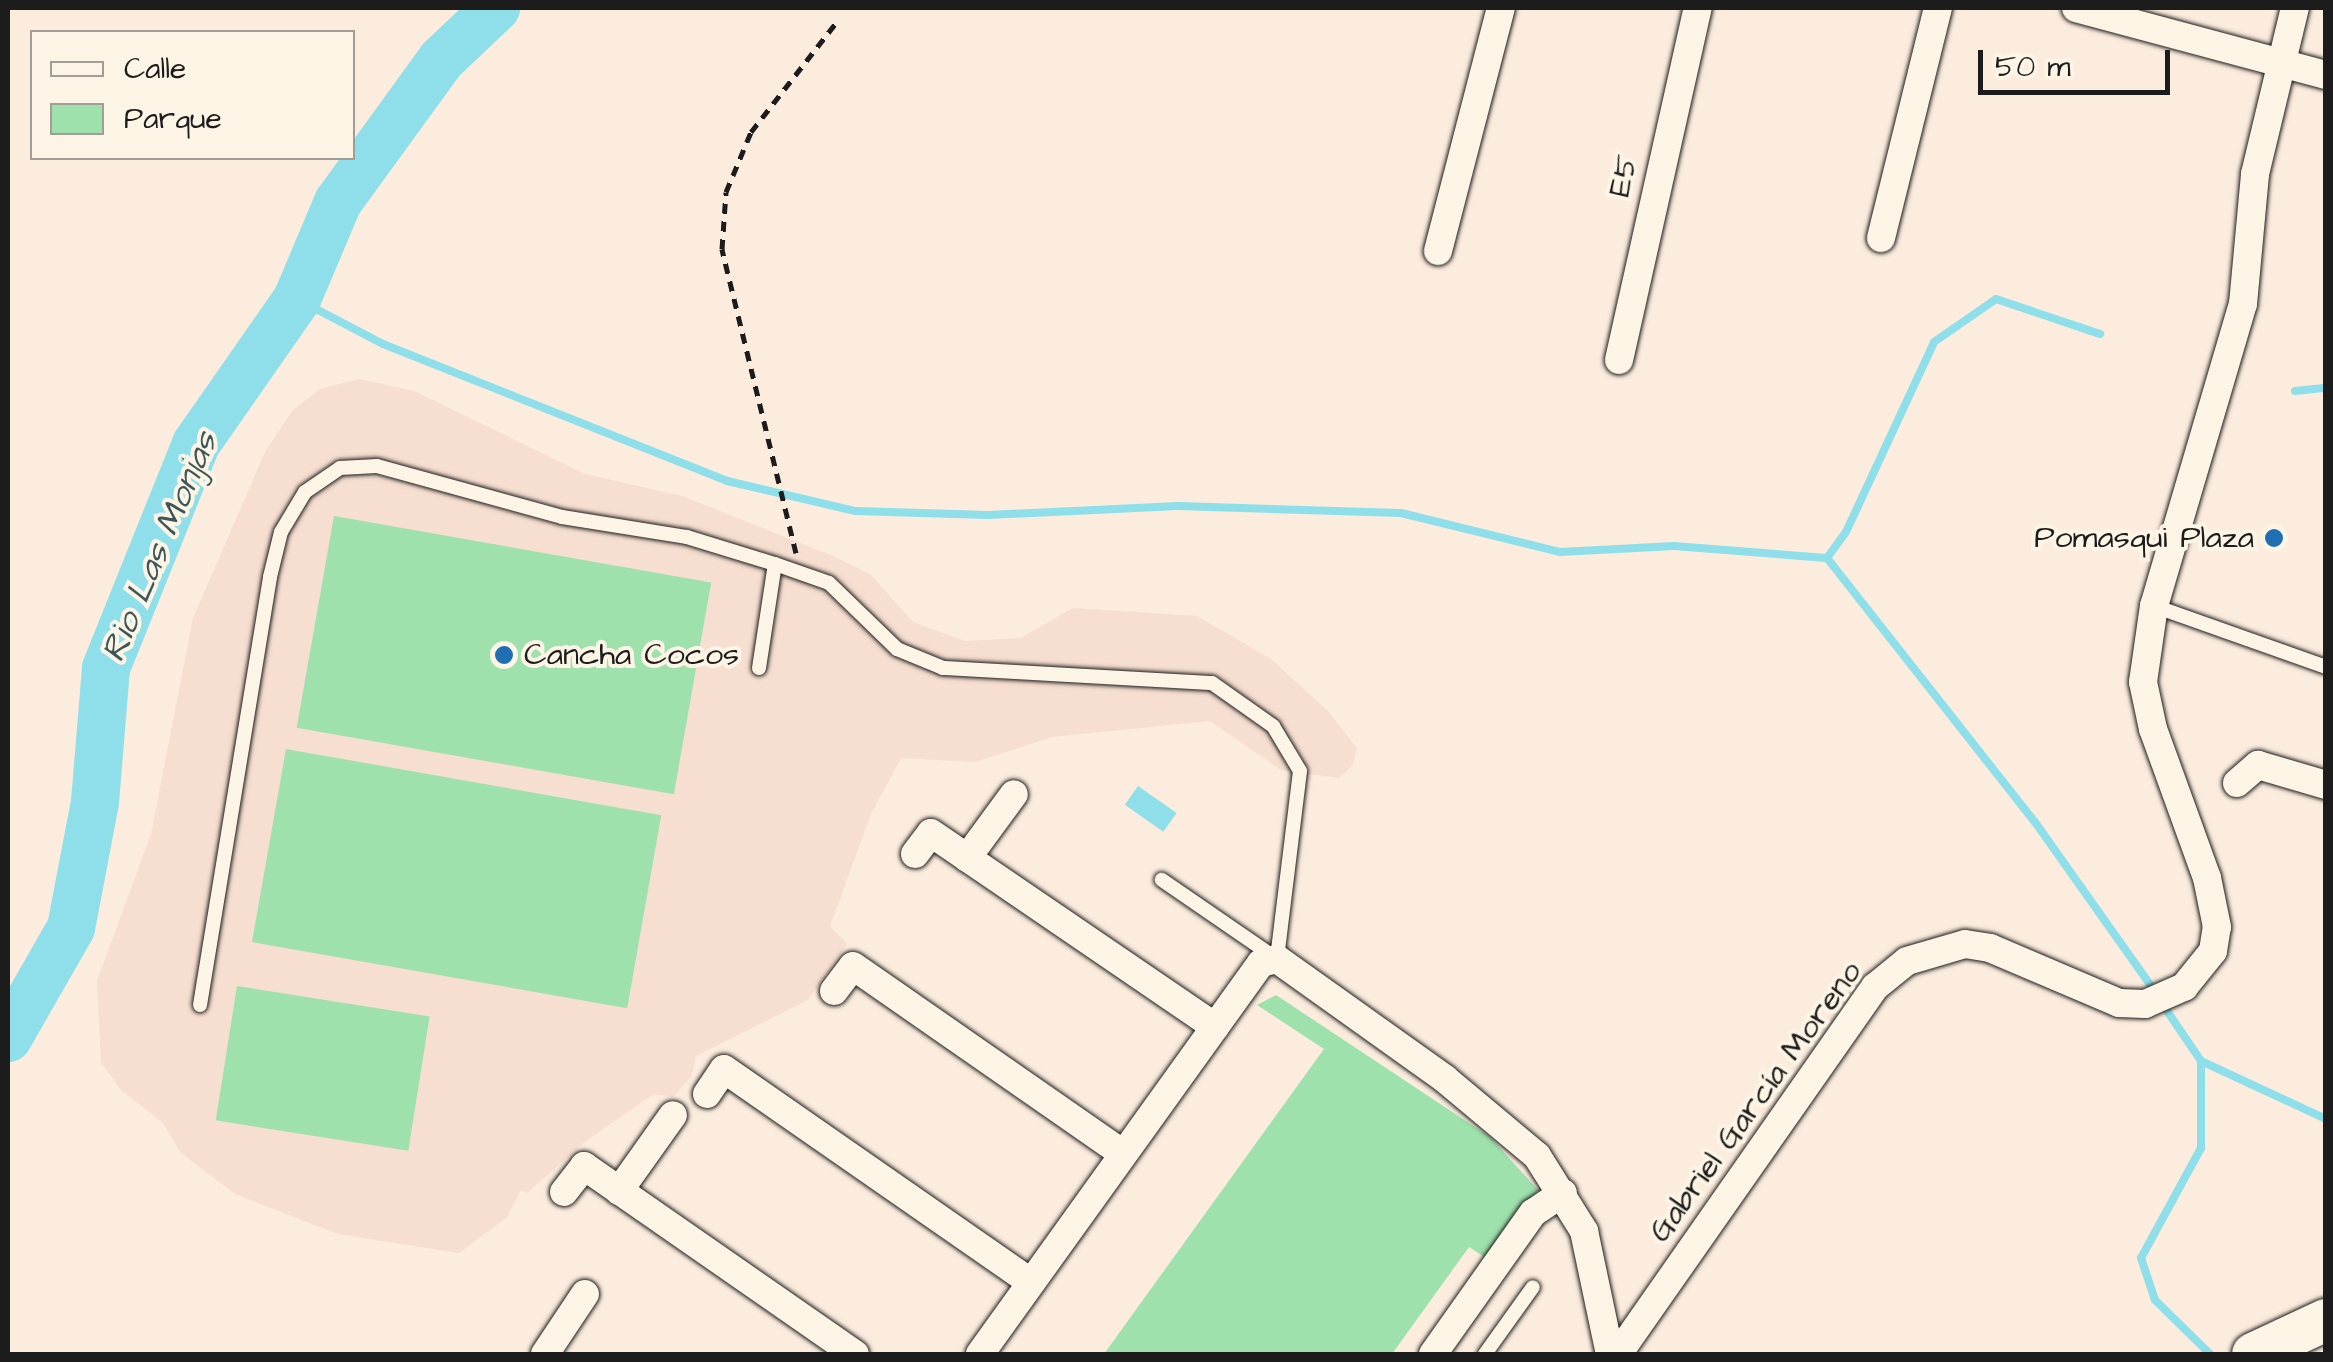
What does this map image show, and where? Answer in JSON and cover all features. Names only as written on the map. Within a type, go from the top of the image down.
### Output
[{"type":"main road","points":[[2253,1354],[2326,1320]]},
{"type":"street","points":[[1438,251],[1501,8]]},
{"type":"street","name":"E5","points":[[1619,360],[1698,8]]},
{"type":"street","points":[[1881,238],[1938,8]]},
{"type":"street","points":[[2076,8],[2326,76]]},
{"type":"street","points":[[2280,63],[2295,8]]},
{"type":"street","name":"Gabriel García Moreno","points":[[1618,1354],[1875,987],[1907,962],[1964,944],[1990,948],[2132,1004],[2171,994],[2206,965],[2217,938],[2207,878],[2145,699],[2154,606],[2243,304],[2255,174],[2280,63]]},
{"type":"street","points":[[2237,782],[2258,765],[2326,785]]},
{"type":"street","points":[[967,858],[1014,794]]},
{"type":"street","points":[[915,854],[931,833],[1215,1026]]},
{"type":"street","points":[[980,1354],[1261,963],[1277,958],[1446,1079],[1537,1156],[1563,1193],[1595,1262],[1610,1354]]},
{"type":"street","points":[[834,991],[853,966],[1122,1154]]},
{"type":"street","points":[[707,1094],[724,1069],[1030,1282]]},
{"type":"street","points":[[619,1191],[673,1116]]},
{"type":"street","points":[[564,1192],[584,1166],[856,1354]]},
{"type":"street","points":[[1433,1354],[1533,1213],[1563,1193]]},
{"type":"street","points":[[545,1354],[585,1294]]},
{"type":"lane","points":[[200,1005],[270,576],[281,532],[305,492],[340,468],[377,466],[562,517],[687,537],[799,570],[829,583],[897,649],[943,668],[1212,683],[1273,726],[1300,770],[1277,958],[1162,880]]},
{"type":"lane","points":[[759,668],[775,564]]},
{"type":"lane","points":[[2154,606],[2326,667]]},
{"type":"lane","points":[[1484,1354],[1532,1287]]},
{"type":"path","points":[[799,570],[722,249],[726,192],[751,132],[835,24]]},
{"type":"shaded area","points":[[359,379],[414,391],[585,474],[682,496],[833,556],[870,574],[913,622],[965,641],[1021,638],[1073,608],[1197,616],[1271,659],[1328,711],[1357,748],[1352,766],[1339,778],[1281,770],[1210,721],[1052,737],[975,762],[901,758],[871,814],[830,926],[847,944],[808,1000],[696,1056],[691,1077],[673,1097],[654,1094],[587,1140],[527,1193],[521,1190],[507,1217],[459,1253],[338,1234],[235,1194],[180,1152],[163,1123],[121,1090],[101,1062],[97,981],[151,834],[193,618],[266,450],[293,410],[320,389]]},
{"type":"green space","name":"Cancha Cocos","points":[[334,516],[711,583],[674,794],[297,728]]},
{"type":"green space","points":[[286,749],[661,815],[627,1008],[252,942]]},
{"type":"green space","points":[[237,986],[430,1017],[408,1151],[216,1120]]},
{"type":"green space","points":[[1276,995],[1490,1137],[1538,1190],[1486,1258],[1469,1247],[1392,1354],[1104,1354],[1324,1049],[1257,1005]]},
{"type":"water","points":[[1138,786],[1177,813],[1163,832],[1125,805]]},
{"type":"waterway","name":"Rio Las Monjas","points":[[8,1038],[71,928],[95,802],[106,668],[196,444],[297,299],[338,202],[441,60],[496,8]]},
{"type":"waterway","points":[[297,299],[383,344],[727,481],[855,511],[988,515],[1178,506],[1401,513],[1560,552],[1674,546],[1827,558],[1846,532],[1934,342],[1996,299],[2100,334]]},
{"type":"waterway","points":[[2295,391],[2326,388]]},
{"type":"waterway","points":[[1827,558],[2035,822],[2156,993]]},
{"type":"waterway","points":[[2163,1005],[2201,1061],[2201,1148],[2141,1258],[2155,1300],[2210,1354]]},
{"type":"waterway","points":[[2201,1061],[2326,1119]]},
{"type":"place","name":"Pomasqui Plaza","points":[[2274,538]]},
{"type":"place","name":"Cancha Cocos","points":[[504,655]]}]
